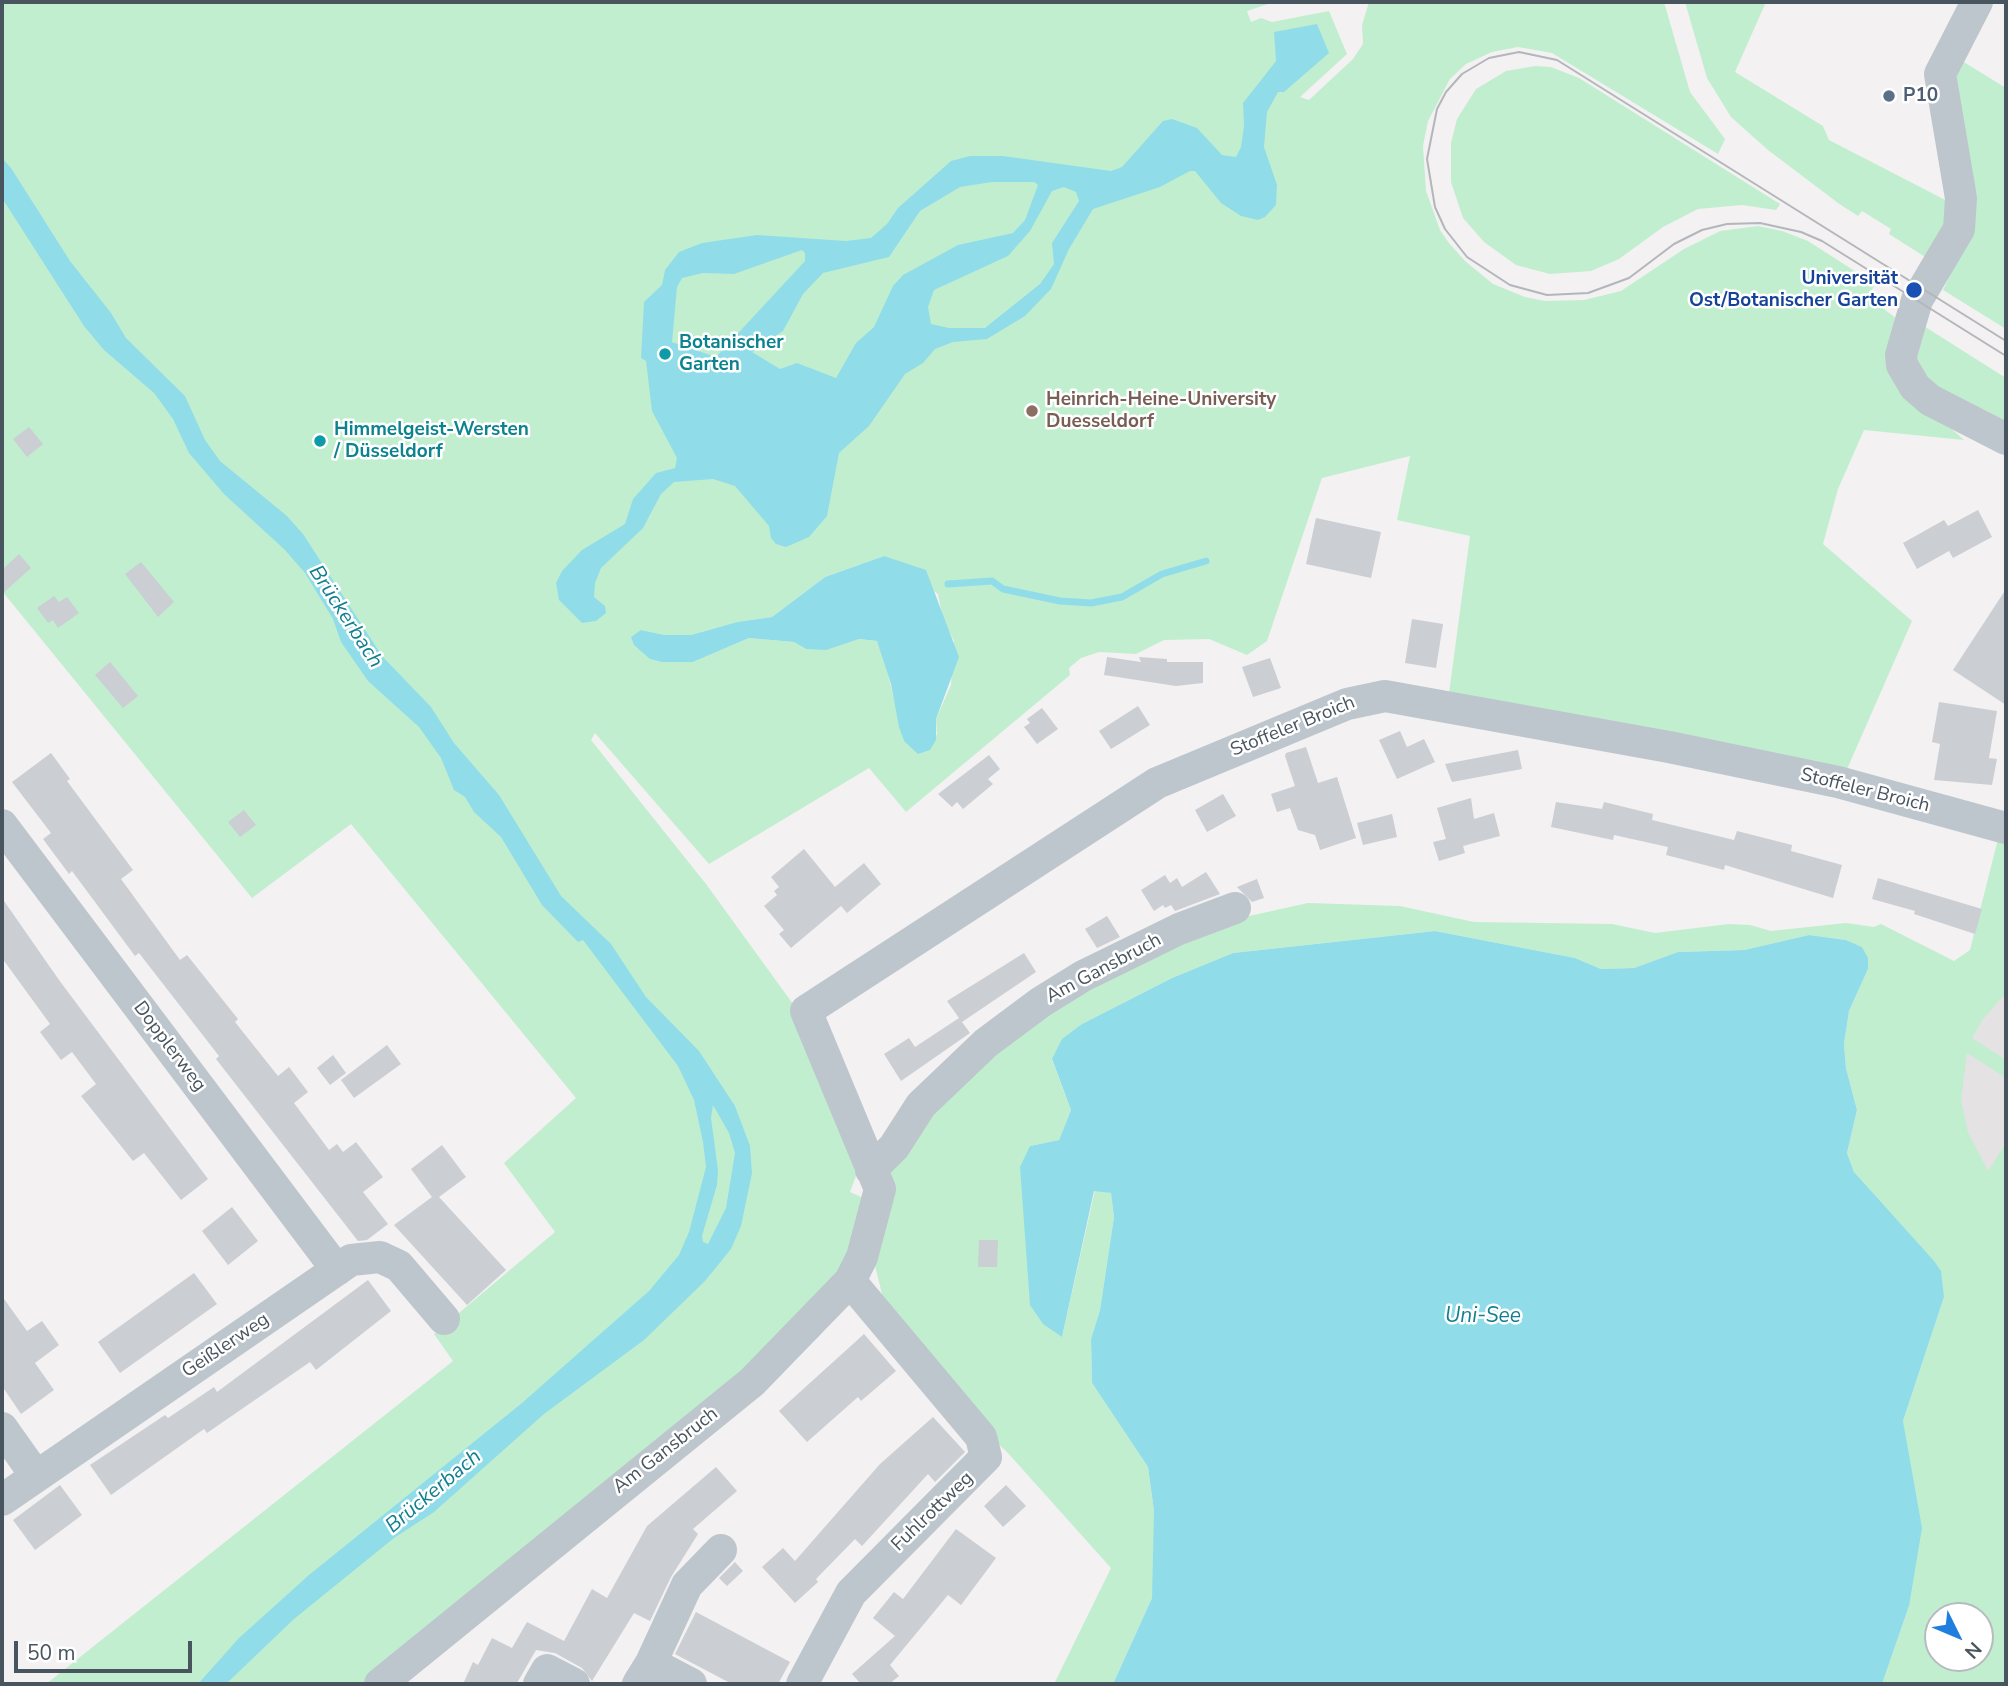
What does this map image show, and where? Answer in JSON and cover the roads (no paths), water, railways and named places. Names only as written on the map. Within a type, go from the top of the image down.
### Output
[{"type":"street","points":[[1977,2],[1940,74],[1961,198],[1959,229],[1917,300],[1901,355],[1902,365],[1915,387],[1930,400],[2006,439]]},
{"type":"street","name":"Stoffeler Broich","points":[[806,1011],[1157,783],[1364,698],[1385,696],[1682,749],[1838,782],[2006,828]]},
{"type":"street","name":"Dopplerweg","points":[[2,825],[337,1270]]},
{"type":"street","name":"Am Gansbruch","points":[[871,1170],[894,1147],[921,1105],[986,1043],[1041,1002],[1083,976],[1180,929],[1235,908]]},
{"type":"street","name":"Am Gansbruch","points":[[380,1684],[752,1382],[850,1281],[862,1258],[880,1188],[806,1011]]},
{"type":"street","name":"Geißlerweg","points":[[2,1500],[351,1260],[380,1256],[399,1265],[444,1319]]},
{"type":"street","name":"Fuhlrottweg","points":[[802,1684],[851,1593],[986,1457],[981,1437],[850,1281]]},
{"type":"street","points":[[2,1428],[36,1476]]},
{"type":"street","points":[[691,1684],[645,1674],[687,1585],[721,1550]]},
{"type":"water","points":[[1317,24],[1329,53],[1284,92],[1278,92],[1267,112],[1264,147],[1277,185],[1276,205],[1265,217],[1258,220],[1241,216],[1221,203],[1195,171],[1160,187],[1093,209],[1069,249],[1051,289],[1025,316],[987,339],[953,342],[935,349],[923,363],[905,374],[869,426],[839,453],[827,516],[809,537],[786,547],[776,544],[771,538],[769,526],[735,486],[713,479],[674,482],[661,494],[643,528],[601,568],[595,583],[594,597],[605,606],[606,613],[596,621],[582,623],[559,600],[556,583],[562,571],[582,550],[625,524],[633,499],[656,473],[675,468],[677,458],[652,411],[646,361],[641,358],[644,302],[662,285],[665,270],[679,252],[702,243],[757,235],[846,241],[871,238],[887,224],[898,208],[951,161],[970,156],[1003,156],[1111,171],[1122,167],[1163,121],[1172,119],[1197,128],[1222,155],[1236,157],[1241,147],[1244,126],[1243,103],[1276,61],[1274,32]],"holes":[[[992,182],[1034,182],[1038,185],[1025,220],[1013,233],[958,245],[903,275],[893,286],[874,327],[856,343],[836,378],[797,363],[780,369],[752,352],[783,331],[803,294],[823,273],[889,257],[920,211],[960,187]],[[1064,187],[1076,192],[1079,201],[1052,243],[1054,264],[1040,284],[985,328],[949,328],[931,324],[928,307],[934,290],[1008,256],[1030,231],[1052,191]],[[802,250],[805,253],[805,261],[716,357],[672,342],[677,287],[682,278],[703,273],[734,274]]]},
{"type":"water","name":"Brückerbach","points":[[2,158],[70,261],[111,313],[126,338],[185,396],[205,440],[220,461],[287,516],[303,534],[382,656],[431,707],[454,743],[499,795],[561,896],[611,944],[646,997],[699,1051],[735,1106],[750,1146],[752,1173],[741,1226],[731,1249],[705,1281],[644,1340],[544,1414],[434,1512],[394,1538],[294,1619],[226,1684],[198,1684],[239,1638],[309,1575],[522,1403],[649,1291],[679,1255],[689,1232],[706,1167],[703,1142],[694,1100],[678,1066],[583,940],[578,942],[542,905],[501,837],[474,812],[465,797],[454,790],[441,758],[419,727],[368,681],[341,642],[333,619],[305,573],[285,550],[224,494],[189,453],[173,419],[154,393],[104,350],[84,326],[2,198]],"holes":[[[713,1105],[729,1133],[735,1153],[726,1208],[708,1244],[703,1242],[702,1236],[717,1185],[718,1170],[711,1118]]]},
{"type":"water","points":[[884,556],[926,570],[959,657],[936,719],[936,740],[930,750],[918,754],[904,741],[891,684],[877,641],[859,639],[826,650],[806,649],[794,642],[749,638],[693,662],[662,662],[650,659],[634,645],[631,637],[641,630],[665,635],[691,635],[737,622],[772,617],[825,577]]},
{"type":"water","name":"Uni-See","points":[[1435,931],[1575,958],[1601,969],[1634,968],[1678,952],[1744,950],[1809,935],[1846,940],[1862,947],[1868,958],[1868,969],[1849,1011],[1844,1044],[1846,1068],[1857,1110],[1847,1153],[1854,1172],[1941,1271],[1944,1297],[1903,1421],[1922,1528],[1909,1606],[1882,1684],[1113,1684],[1152,1598],[1154,1511],[1148,1467],[1092,1383],[1091,1339],[1100,1310],[1114,1217],[1111,1193],[1094,1191],[1062,1337],[1043,1324],[1030,1305],[1020,1167],[1030,1146],[1059,1140],[1071,1110],[1052,1059],[1062,1039],[1082,1024],[1172,978],[1233,953]]},
{"type":"waterway","points":[[948,584],[992,581],[1003,589],[1060,601],[1091,603],[1122,597],[1162,574],[1206,561]]},
{"type":"tram line","points":[[2006,341],[1557,60],[1519,52],[1489,58],[1462,74],[1446,92],[1437,109],[1427,159],[1435,207],[1445,229],[1467,257],[1510,285],[1547,295],[1588,293],[1629,278],[1674,244],[1702,230],[1727,224],[1760,223],[1801,232],[1822,241],[2006,356]]},
{"type":"place","name":"P10","points":[[1889,96]]},
{"type":"place","name":"Universität Ost/Botanischer Garten","points":[[1914,290]]},
{"type":"place","name":"Botanischer Garten","points":[[665,354]]},
{"type":"place","name":"Heinrich-Heine-University Duesseldorf","points":[[1032,411]]},
{"type":"place","name":"Himmelgeist-Wersten / Düsseldorf","points":[[320,441]]}]
